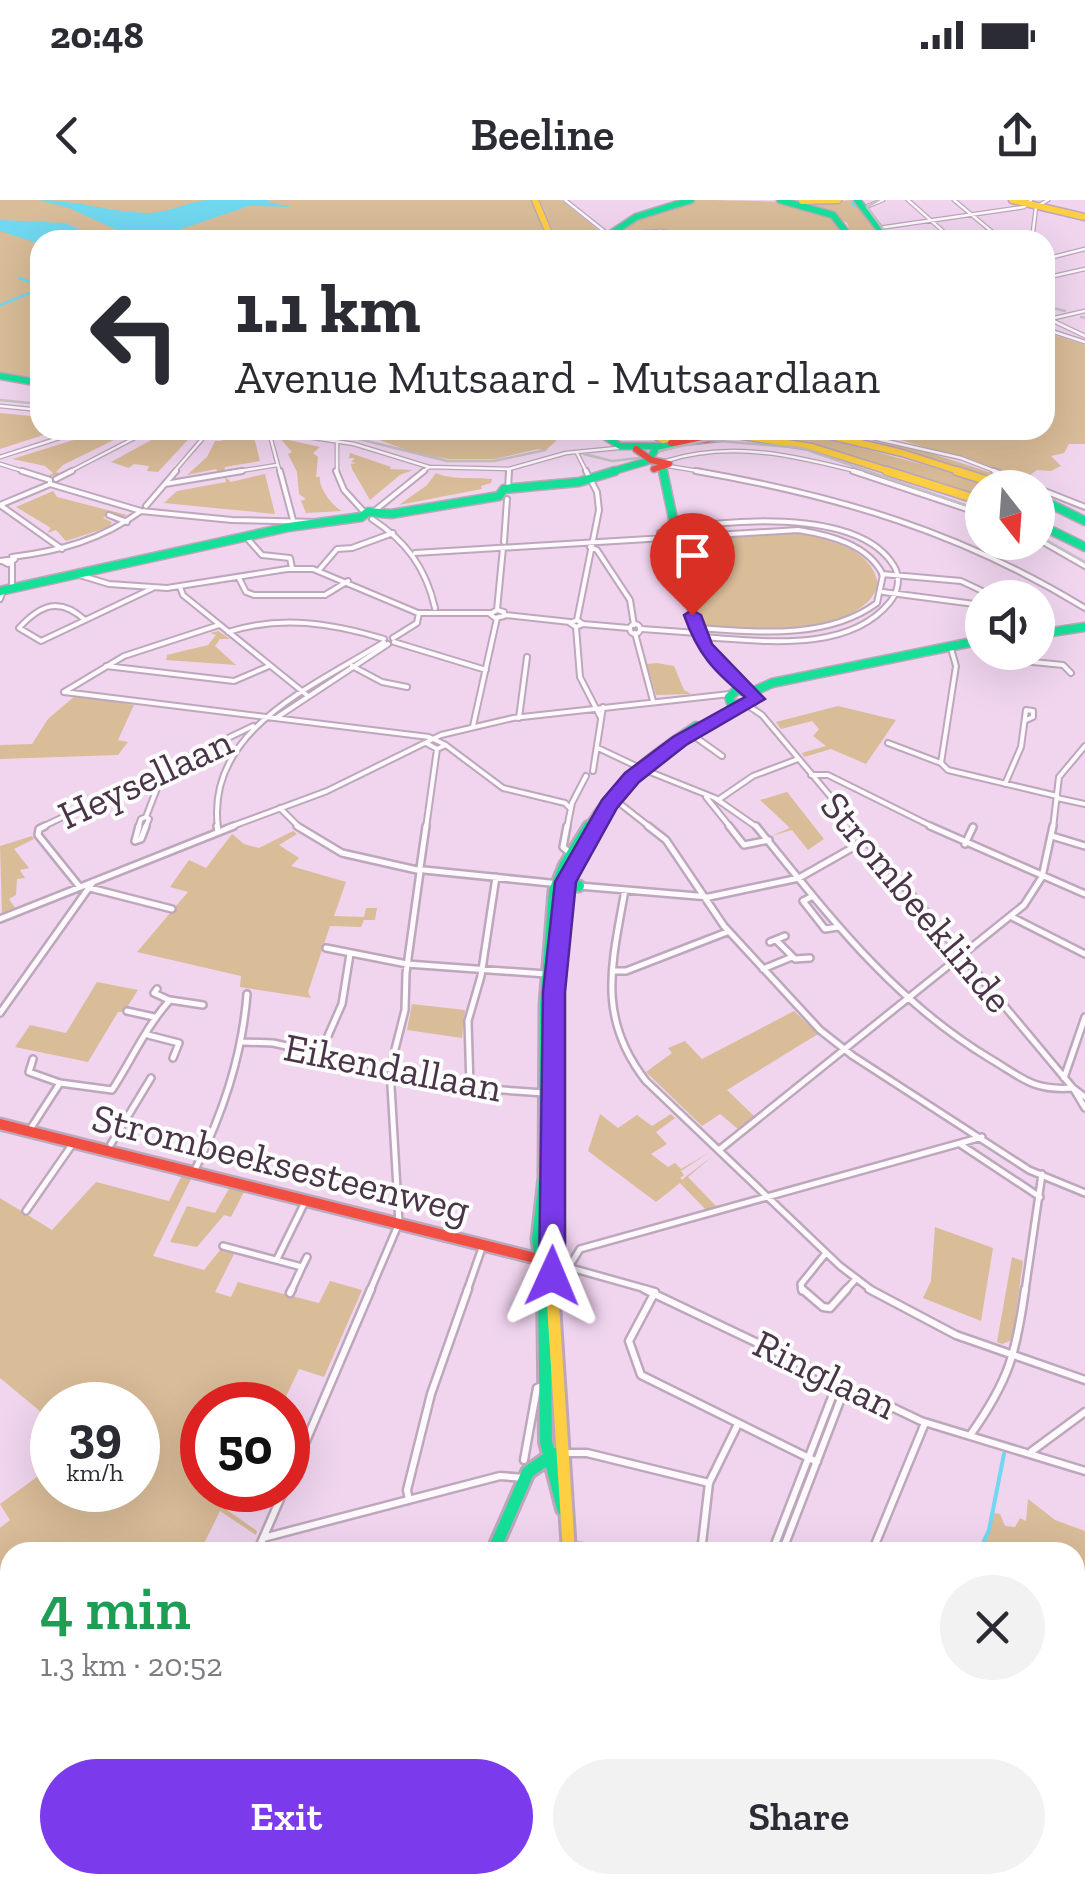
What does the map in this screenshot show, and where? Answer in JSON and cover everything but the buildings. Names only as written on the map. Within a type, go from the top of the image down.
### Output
[{"type":"main road","points":[[535,200],[548,230]]},
{"type":"main road","points":[[615,230],[668,204],[691,200]]},
{"type":"main road","points":[[781,200],[838,200]]},
{"type":"main road","points":[[781,200],[834,215],[849,230]]},
{"type":"main road","points":[[863,202],[881,228]]},
{"type":"main road","points":[[1030,203],[1085,216]]},
{"type":"main road","points":[[0,376],[30,380]]},
{"type":"main road","points":[[607,440],[630,447],[658,463]]},
{"type":"main road","points":[[4,593],[76,574],[95,576],[291,524],[590,479],[658,463],[675,440]]},
{"type":"main road","points":[[671,443],[698,440]]},
{"type":"main road","points":[[699,440],[656,450],[658,463],[697,633],[739,698]]},
{"type":"main road","points":[[737,440],[812,447]]},
{"type":"main road","points":[[768,440],[812,447],[965,496]]},
{"type":"main road","points":[[844,440],[881,448]]},
{"type":"main road","points":[[848,440],[965,470]]},
{"type":"main road","points":[[1055,506],[1085,521]]},
{"type":"main road","points":[[1055,532],[1085,546]]},
{"type":"main road","points":[[1055,632],[1085,628]]},
{"type":"main road","points":[[556,1454],[546,1437],[546,1261],[537,1239],[544,1177],[547,974],[560,884],[571,854],[606,798],[686,731],[739,698],[769,684],[965,643]]},
{"type":"main road","points":[[568,1542],[556,1454],[553,1335],[546,1261],[560,884],[614,799],[639,768],[739,698]]},
{"type":"main road","points":[[560,884],[579,886]]},
{"type":"main road","name":"Strombeeksesteenweg","points":[[0,1124],[546,1261]]},
{"type":"main road","points":[[519,1253],[537,1239]]},
{"type":"main road","points":[[497,1542],[525,1478],[537,1462],[556,1454]]},
{"type":"street","points":[[564,200],[604,230]]},
{"type":"street","points":[[863,202],[882,200]]},
{"type":"street","points":[[908,200],[944,230]]},
{"type":"street","points":[[954,200],[990,230]]},
{"type":"street","points":[[881,228],[1030,203],[1031,230]]},
{"type":"street","points":[[1055,256],[1085,248]]},
{"type":"street","points":[[1073,252],[1085,259]]},
{"type":"street","points":[[1055,276],[1085,270]]},
{"type":"street","points":[[1055,318],[1085,311]]},
{"type":"street","points":[[1055,323],[1085,339]]},
{"type":"street","points":[[1055,331],[1085,339]]},
{"type":"street","points":[[0,406],[30,409]]},
{"type":"street","points":[[0,457],[53,440]]},
{"type":"street","points":[[0,504],[54,482],[132,440]]},
{"type":"street","points":[[147,508],[202,440]]},
{"type":"street","points":[[0,464],[140,509],[291,524],[271,440]]},
{"type":"street","points":[[330,440],[429,467],[509,469],[577,453],[630,447]]},
{"type":"street","points":[[885,440],[932,450],[981,470]]},
{"type":"street","points":[[338,441],[334,464],[339,482],[419,560],[436,608]]},
{"type":"street","points":[[658,463],[685,451],[707,448],[763,454],[868,476],[965,508]]},
{"type":"street","points":[[577,453],[599,510],[589,551],[580,622]]},
{"type":"street","points":[[658,463],[858,503],[978,547],[1085,608]]},
{"type":"street","points":[[165,484],[277,465]]},
{"type":"street","points":[[370,515],[429,467]]},
{"type":"street","points":[[498,610],[509,469]]},
{"type":"street","points":[[1055,497],[1085,507]]},
{"type":"street","points":[[0,504],[62,550]]},
{"type":"street","points":[[4,593],[7,560],[62,550],[110,534],[140,509]]},
{"type":"street","points":[[110,514],[127,522]]},
{"type":"street","points":[[755,521],[758,528]]},
{"type":"street","points":[[498,610],[505,615],[573,625],[580,622],[767,640],[808,639],[848,631],[883,613],[898,594],[897,573],[875,548],[841,533],[800,523],[755,521],[675,532]]},
{"type":"street","points":[[411,550],[758,528],[800,531],[834,540],[869,556],[882,574],[883,592],[866,610],[838,623],[801,630],[697,633]]},
{"type":"street","points":[[320,570],[336,548],[352,548],[392,533]]},
{"type":"street","points":[[834,540],[841,533]]},
{"type":"street","points":[[246,537],[262,555],[290,558],[292,568]]},
{"type":"street","points":[[1055,549],[1085,566]]},
{"type":"street","points":[[589,551],[600,555],[630,601],[631,626],[653,702]]},
{"type":"street","points":[[95,576],[153,588],[180,588],[292,568],[320,570],[418,613],[436,608],[448,614],[498,610]]},
{"type":"street","points":[[882,574],[965,584]]},
{"type":"street","points":[[239,578],[247,593],[254,595],[325,595],[348,581]]},
{"type":"street","points":[[85,620],[65,605],[24,620],[20,630],[40,642],[153,588]]},
{"type":"street","points":[[180,588],[182,594],[306,695]]},
{"type":"street","points":[[883,592],[965,605]]},
{"type":"street","points":[[273,720],[417,622],[418,613]]},
{"type":"street","points":[[490,613],[497,618]]},
{"type":"street","points":[[497,618],[505,615]]},
{"type":"street","points":[[473,726],[497,618]]},
{"type":"street","points":[[228,632],[242,627],[305,623],[346,628],[486,670]]},
{"type":"street","points":[[838,623],[848,631]]},
{"type":"street","points":[[219,625],[146,647],[105,665],[64,692],[434,738],[504,788],[565,803],[570,808]]},
{"type":"street","points":[[573,625],[580,677],[601,718]]},
{"type":"street","points":[[635,632],[642,629]]},
{"type":"street","points":[[766,631],[767,640]]},
{"type":"street","points":[[941,763],[956,666],[950,645]]},
{"type":"street","points":[[519,718],[527,657]]},
{"type":"street","points":[[1055,664],[1063,665],[1071,673]]},
{"type":"street","points":[[105,665],[119,670],[232,681],[269,666]]},
{"type":"street","points":[[351,665],[384,683],[407,686]]},
{"type":"street","name":"Heysellaan","points":[[85,887],[37,830],[253,726],[306,695]]},
{"type":"street","points":[[589,696],[602,707],[604,716],[593,771]]},
{"type":"street","points":[[0,920],[327,791],[434,738],[473,726],[602,707],[739,698]]},
{"type":"street","name":"Strombeeklinde","points":[[739,698],[762,715],[1073,1088]]},
{"type":"street","points":[[218,832],[217,794],[236,748],[257,718]]},
{"type":"street","points":[[1005,784],[1026,720]]},
{"type":"street","points":[[692,734],[722,756]]},
{"type":"street","points":[[218,743],[236,748]]},
{"type":"street","points":[[426,743],[437,749],[448,746]]},
{"type":"street","points":[[888,743],[941,763],[952,772],[1085,804]]},
{"type":"street","points":[[597,745],[604,753],[703,793],[747,817],[838,927],[907,1001],[952,1036],[1032,1084],[1053,1092],[1073,1088],[1085,1097]]},
{"type":"street","points":[[718,1151],[1012,918],[1042,877],[1060,774],[1085,746]]},
{"type":"street","points":[[310,1431],[399,1223],[390,1069],[404,1014],[407,964],[437,749]]},
{"type":"street","points":[[718,800],[753,776],[798,758]]},
{"type":"street","points":[[146,816],[149,820],[142,839],[135,841],[141,819],[146,816],[160,783],[159,772]]},
{"type":"street","points":[[812,775],[828,776],[964,844],[1085,894]]},
{"type":"street","points":[[571,854],[563,846],[570,808],[586,776]]},
{"type":"street","points":[[703,793],[744,845],[769,840]]},
{"type":"street","points":[[614,799],[669,844],[729,932],[808,1019],[845,1050],[991,1144],[1042,1174],[1085,1193]]},
{"type":"street","points":[[280,808],[302,832],[336,852],[385,866],[560,884]]},
{"type":"street","points":[[964,844],[973,827]]},
{"type":"street","points":[[1052,836],[1085,846]]},
{"type":"street","points":[[579,886],[703,898],[799,878],[866,840]]},
{"type":"street","points":[[470,1086],[468,1026],[482,970],[496,878]]},
{"type":"street","points":[[85,887],[172,909]]},
{"type":"street","points":[[0,1013],[85,887]]},
{"type":"street","points":[[625,890],[610,1013],[626,1056],[640,1075],[855,1280],[913,1316],[1085,1380]]},
{"type":"street","points":[[813,896],[803,902],[825,929],[838,927]]},
{"type":"street","points":[[1012,918],[1085,954]]},
{"type":"street","points":[[612,972],[626,971],[729,932]]},
{"type":"street","points":[[785,936],[773,941],[792,956]]},
{"type":"street","points":[[326,948],[407,964],[547,974]]},
{"type":"street","points":[[320,1054],[342,1004],[350,954]]},
{"type":"street","points":[[763,969],[792,956],[810,958]]},
{"type":"street","points":[[156,989],[154,994],[168,998],[169,1002]]},
{"type":"street","points":[[194,1172],[227,1098],[243,1042],[248,994]]},
{"type":"street","points":[[34,1059],[28,1072],[60,1083],[114,1089],[148,1035],[154,1017],[169,1002],[175,999],[203,1005]]},
{"type":"street","points":[[127,1011],[154,1017]]},
{"type":"street","points":[[1064,1078],[1085,1018]]},
{"type":"street","points":[[148,1035],[179,1043],[173,1058]]},
{"type":"street","name":"Eikendallaan","points":[[243,1042],[470,1086],[544,1092]]},
{"type":"street","name":"Strombeeksesteenweg","points":[[111,1144],[151,1078]]},
{"type":"street","points":[[29,1131],[60,1083]]},
{"type":"street","points":[[1073,1088],[1085,1108]]},
{"type":"street","points":[[568,1267],[580,1249],[982,1137]]},
{"type":"street","points":[[26,1212],[74,1142]]},
{"type":"street","points":[[960,1144],[982,1162],[1040,1196]]},
{"type":"street","points":[[971,1434],[994,1402],[1016,1355],[1042,1174]]},
{"type":"street","points":[[277,1259],[306,1200]]},
{"type":"street","points":[[409,1500],[407,1490],[432,1394],[483,1244]]},
{"type":"street","points":[[223,1246],[302,1267]]},
{"type":"street","points":[[826,1254],[801,1284],[802,1292],[830,1308],[855,1280]]},
{"type":"street","points":[[290,1293],[307,1257]]},
{"type":"street","name":"Ringlaan","points":[[546,1261],[654,1292],[845,1388],[925,1423],[1085,1471]]},
{"type":"street","points":[[654,1292],[630,1335],[630,1350],[638,1370],[650,1382],[813,1460]]},
{"type":"street","points":[[785,1542],[837,1384]]},
{"type":"street","points":[[524,1460],[537,1388],[547,1385]]},
{"type":"street","points":[[776,1542],[845,1388]]},
{"type":"street","points":[[1029,1452],[1085,1412]]},
{"type":"street","points":[[876,1542],[925,1423]]},
{"type":"street","points":[[703,1542],[709,1483],[738,1424]]},
{"type":"street","points":[[556,1454],[584,1452],[709,1483]]},
{"type":"street","points":[[263,1538],[500,1476],[525,1478]]},
{"type":"street","points":[[261,1542],[274,1512]]},
{"type":"street","points":[[546,1894],[576,1894]]},
{"type":"shaded area","points":[[0,200],[531,200],[544,224],[545,230],[30,230],[30,379],[0,374]]},
{"type":"shaded area","points":[[540,200],[561,200],[598,230],[553,230]]},
{"type":"shaded area","points":[[696,200],[853,200],[876,230],[849,230],[847,223],[832,215],[849,230],[619,230],[638,218]]},
{"type":"shaded area","points":[[1055,335],[1085,345],[1085,444],[1069,444],[1064,453],[1051,456],[1061,466],[1053,470],[1000,470],[901,440],[1055,440]]},
{"type":"shaded area","points":[[0,413],[30,416],[30,439],[0,449]]},
{"type":"shaded area","points":[[74,440],[114,440],[63,465],[56,472],[63,474],[47,477],[53,473],[45,466],[12,459]]},
{"type":"shaded area","points":[[151,440],[188,440],[158,472],[147,471],[149,466],[134,464],[129,468],[111,462]]},
{"type":"shaded area","points":[[255,440],[260,461],[225,467],[224,473],[219,474],[216,469],[187,475],[207,457],[215,441]]},
{"type":"shaded area","points":[[282,440],[320,447],[313,453],[318,457],[316,477],[320,477],[327,496],[342,511],[306,513],[301,501],[306,499],[299,494],[297,472],[288,454],[292,452]]},
{"type":"shaded area","points":[[380,440],[556,441],[546,450],[495,459],[417,454]]},
{"type":"shaded area","points":[[797,440],[832,440],[965,476],[965,494]]},
{"type":"shaded area","points":[[850,440],[918,449],[982,470],[965,471]]},
{"type":"shaded area","points":[[350,453],[390,469],[413,470],[400,475],[370,500],[352,469],[351,464],[356,463],[351,462],[355,458],[349,458]]},
{"type":"shaded area","points":[[436,473],[492,479],[482,489],[399,505],[427,485]]},
{"type":"shaded area","points":[[265,474],[275,514],[164,503],[177,491],[226,482],[225,477],[231,482]]},
{"type":"shaded area","points":[[53,491],[57,497],[127,515],[121,518],[108,514],[103,518],[112,522],[109,527],[66,541],[56,530],[47,533],[51,528],[16,507]]},
{"type":"shaded area","points":[[786,532],[841,545],[865,559],[878,583],[869,600],[852,613],[800,627],[743,629],[699,624],[681,539]]},
{"type":"shaded area","points":[[218,631],[230,639],[220,639],[215,646],[236,665],[166,660],[167,655],[208,645],[216,635],[210,633]]},
{"type":"shaded area","points":[[647,664],[674,666],[684,690],[691,694],[656,695]]},
{"type":"shaded area","points":[[76,695],[134,705],[118,740],[128,742],[118,755],[0,759],[0,745],[32,744],[48,719]]},
{"type":"shaded area","points":[[838,706],[896,720],[866,764],[831,749],[804,757],[802,753],[826,746],[813,736],[819,729],[812,721],[781,729],[776,722]]},
{"type":"shaded area","points":[[787,792],[824,839],[808,850],[792,830],[771,836],[790,828],[760,800]]},
{"type":"shaded area","points":[[293,831],[297,834],[279,845],[299,858],[291,866],[346,882],[334,916],[364,917],[366,908],[377,908],[375,920],[364,920],[361,927],[330,926],[308,992],[311,998],[240,987],[241,976],[137,952],[188,892],[170,887],[189,860],[206,868],[232,834],[244,844],[259,848]]},
{"type":"shaded area","points":[[32,836],[34,839],[14,849],[29,868],[20,870],[25,878],[17,879],[16,895],[9,899],[16,909],[2,915],[0,846]]},
{"type":"shaded area","points":[[97,982],[138,990],[124,1012],[118,1012],[88,1062],[15,1047],[30,1025],[66,1033]]},
{"type":"shaded area","points":[[412,1004],[465,1010],[462,1038],[407,1030]]},
{"type":"shaded area","points":[[794,1011],[818,1034],[727,1090],[754,1116],[738,1129],[720,1114],[702,1126],[646,1072],[672,1053],[668,1048],[685,1041],[702,1059]]},
{"type":"shaded area","points":[[600,1114],[618,1128],[637,1115],[652,1126],[671,1114],[675,1118],[656,1132],[667,1144],[651,1154],[668,1167],[675,1163],[681,1169],[710,1152],[681,1171],[683,1180],[714,1155],[688,1177],[717,1207],[706,1210],[680,1183],[656,1202],[588,1151]]},
{"type":"shaded area","points":[[182,1175],[192,1177],[153,1256],[204,1270],[221,1249],[235,1252],[215,1292],[231,1297],[238,1282],[319,1303],[330,1281],[362,1290],[324,1377],[299,1369],[293,1382],[180,1382],[180,1512],[220,1512],[205,1542],[0,1542],[0,1528],[10,1520],[0,1504],[30,1482],[30,1512],[160,1512],[160,1382],[30,1382],[30,1403],[0,1378],[0,1198],[52,1230],[96,1182],[169,1201]]},
{"type":"shaded area","points":[[230,1187],[245,1190],[231,1217],[224,1215],[197,1247],[170,1242],[187,1206],[215,1213]]},
{"type":"shaded area","points":[[935,1227],[993,1248],[981,1321],[923,1298],[931,1281]]},
{"type":"shaded area","points":[[1012,1257],[1023,1261],[1012,1340],[1002,1344],[997,1342]]},
{"type":"shaded area","points":[[1028,1499],[1055,1520],[1085,1531],[1085,1542],[986,1542],[993,1513],[1000,1514],[1005,1526],[1015,1527],[1020,1518],[1026,1521]]},
{"type":"shaded area","points":[[222,1512],[230,1512],[257,1531],[256,1535]]},
{"type":"water","points":[[39,200],[147,213],[207,200],[269,200],[293,207],[249,206],[178,230],[117,230],[69,208]]},
{"type":"water","points":[[0,220],[65,223],[82,230],[30,230],[30,241],[0,231]]},
{"type":"waterway","points":[[852,203],[855,207]]},
{"type":"waterway","points":[[19,278],[30,282]]},
{"type":"waterway","points":[[0,305],[30,293]]},
{"type":"waterway","points":[[984,1542],[1004,1454]]},
{"type":"tram line","points":[[879,200],[867,207],[884,230]]},
{"type":"tram line","points":[[1055,308],[1065,311]]},
{"type":"tram line","points":[[1081,317],[1085,318]]},
{"type":"tram line","points":[[0,400],[30,403]]},
{"type":"tram line","points":[[363,440],[447,461],[494,461],[545,450]]},
{"type":"tram line","points":[[659,451],[708,440],[802,448],[965,505]]},
{"type":"tram line","points":[[584,454],[612,461],[639,458]]},
{"type":"tram line","points":[[1055,545],[1085,562]]},
{"type":"traffic: fast","points":[[616,230],[636,217],[691,200]]},
{"type":"traffic: fast","points":[[780,200],[824,210],[848,230]]},
{"type":"traffic: fast","points":[[857,200],[880,230]]},
{"type":"traffic: fast","points":[[0,376],[30,381]]},
{"type":"traffic: fast","points":[[611,440],[620,446],[660,446]]},
{"type":"traffic: fast","points":[[652,455],[656,449],[677,443]]},
{"type":"traffic: fast","points":[[0,591],[289,527],[361,517],[368,512],[391,514],[499,496],[504,489],[579,482],[651,460]]},
{"type":"traffic: fast","points":[[663,469],[697,633],[743,689]]},
{"type":"traffic: fast","points":[[1055,506],[1085,521]]},
{"type":"traffic: fast","points":[[1055,532],[1085,547]]},
{"type":"traffic: fast","points":[[1055,631],[1085,627]]},
{"type":"traffic: fast","points":[[733,709],[729,697],[737,690],[752,692],[772,683],[965,643]]},
{"type":"traffic: fast","points":[[737,704],[753,702],[756,697],[752,692]]},
{"type":"traffic: fast","points":[[553,1029],[564,887],[608,806],[632,778],[672,746],[741,705]]},
{"type":"traffic: fast","points":[[563,1509],[546,1442],[544,1269],[537,1239],[544,1177],[545,1004],[554,891],[564,866],[609,794],[643,761],[696,726]]},
{"type":"traffic: fast","points":[[560,884],[579,886]]},
{"type":"traffic: fast","points":[[497,1542],[528,1472],[554,1454]]},
{"type":"traffic: slow","points":[[535,200],[548,230]]},
{"type":"traffic: slow","points":[[802,201],[838,200]]},
{"type":"traffic: slow","points":[[1012,200],[1085,217]]},
{"type":"traffic: slow","points":[[768,440],[812,447],[965,496]]},
{"type":"traffic: slow","points":[[848,440],[965,473]]},
{"type":"traffic: slow","points":[[553,1029],[551,1280],[568,1542]]},
{"type":"traffic: jam","points":[[671,443],[701,440]]},
{"type":"traffic: jam","points":[[636,449],[651,460],[669,464],[654,469]]},
{"type":"traffic: jam","points":[[0,1124],[539,1259]]},
{"type":"route","points":[[552,1276],[554,992],[560,907],[566,882],[609,805],[632,778],[680,741],[724,713],[756,699],[732,679],[704,645],[692,615]]}]
